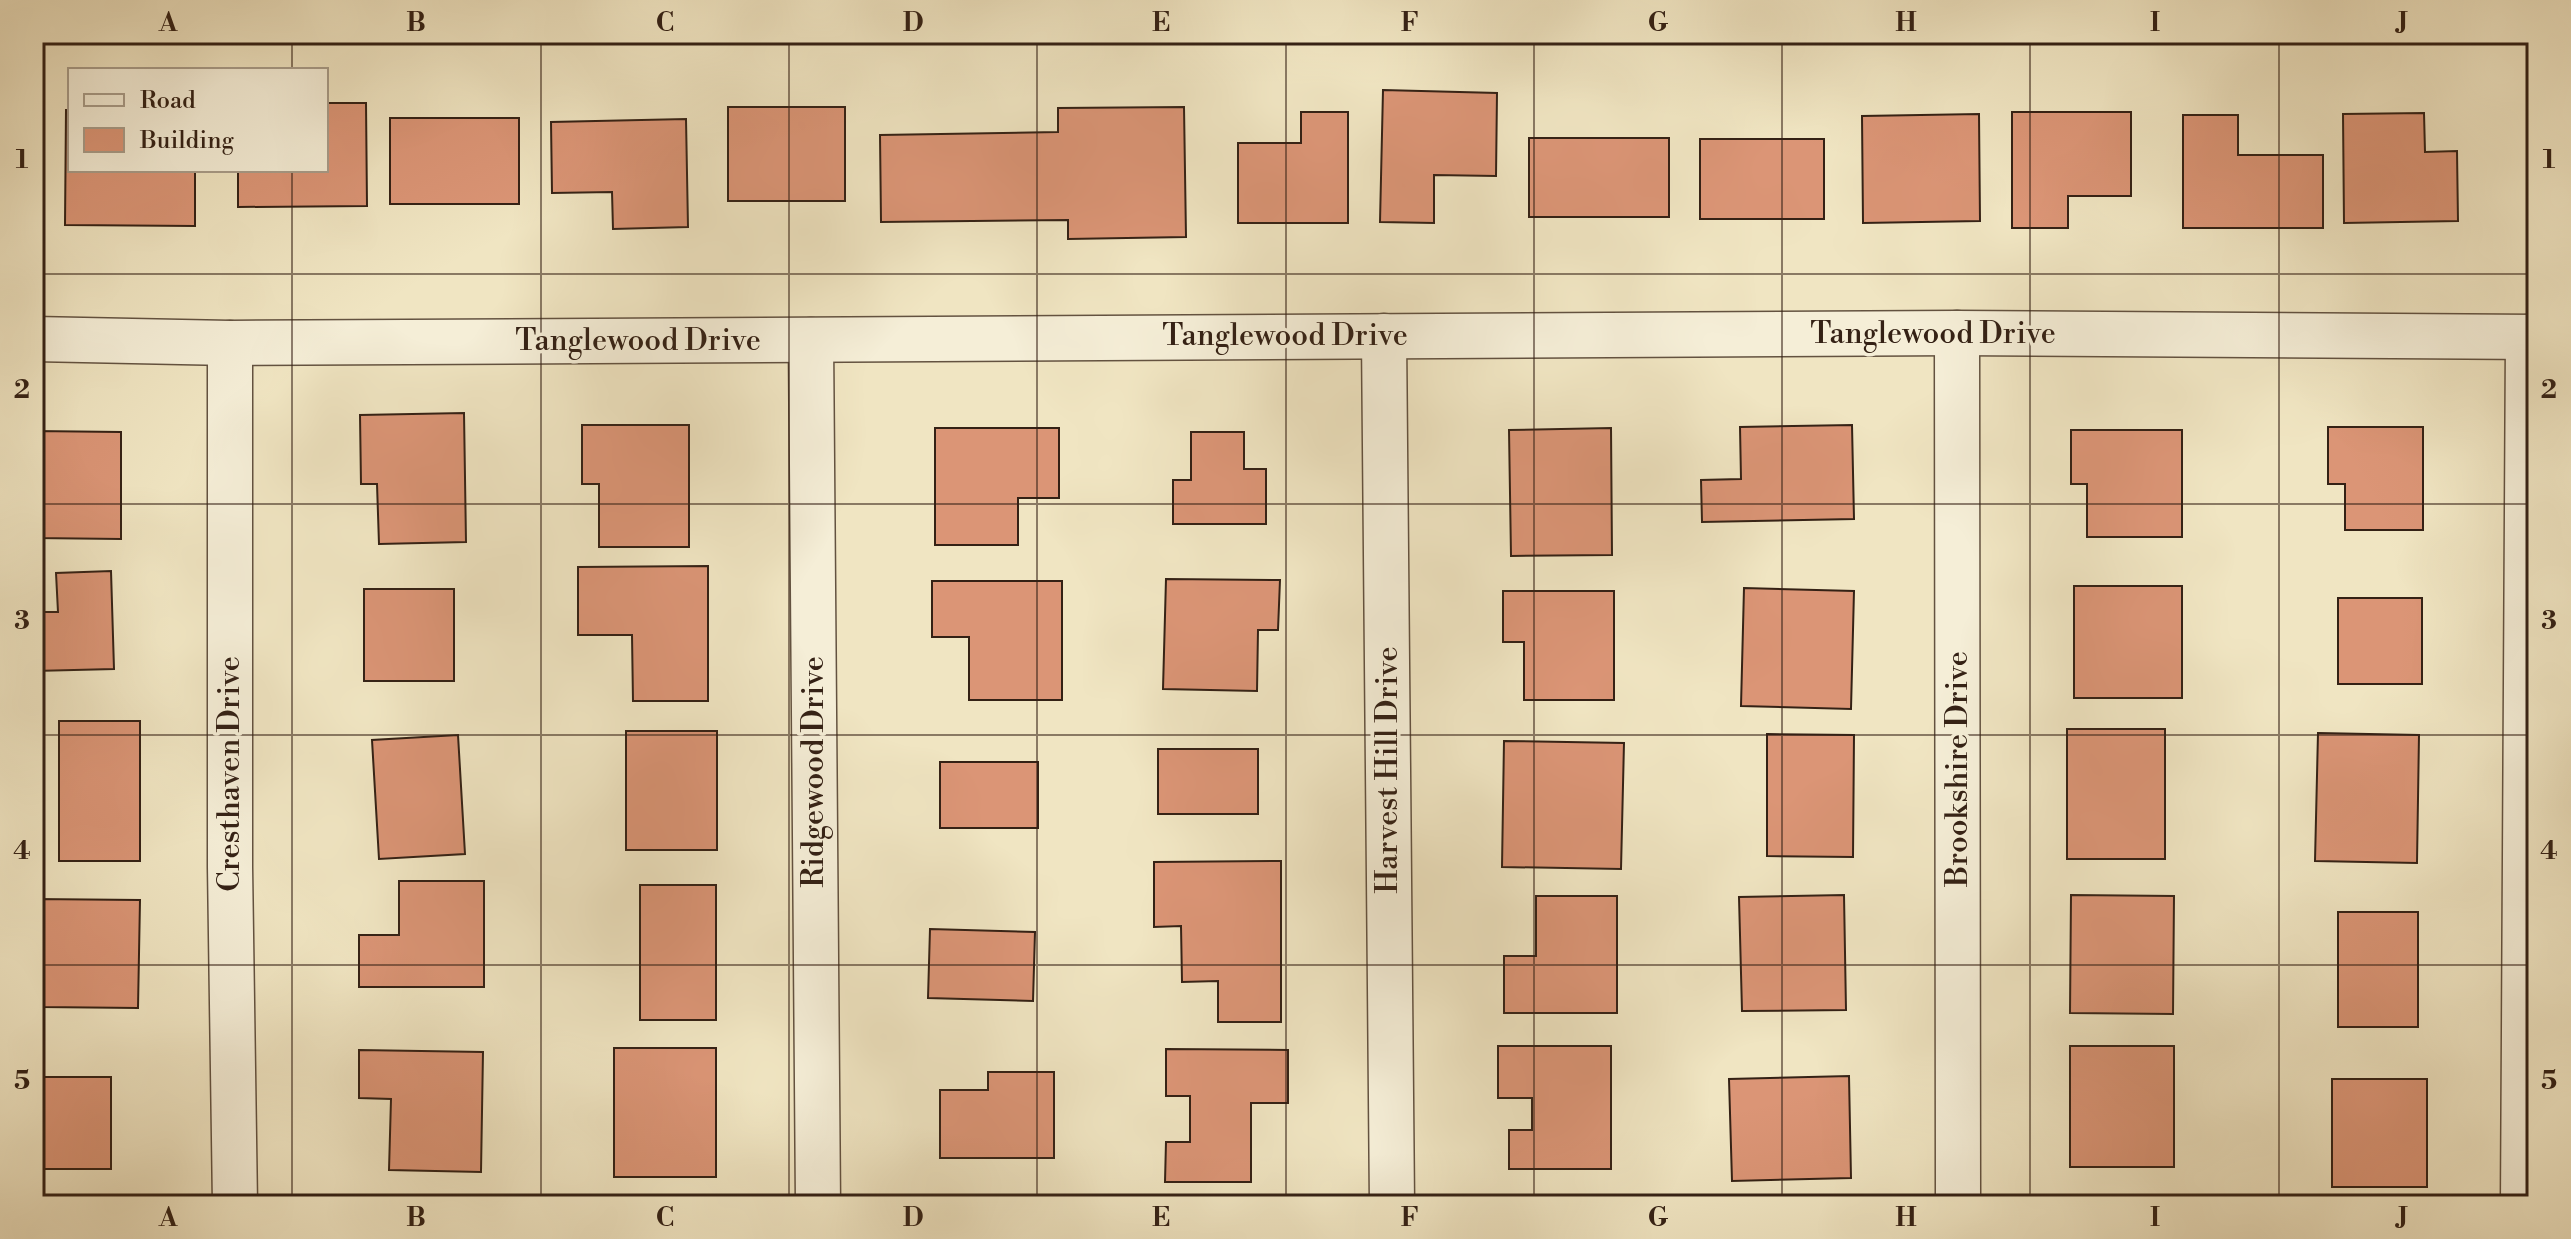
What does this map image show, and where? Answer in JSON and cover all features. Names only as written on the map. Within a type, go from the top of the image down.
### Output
[{"type":"street","name":"Tanglewood Drive","points":[[34,339],[230,343],[1957,333],[2533,337]]},
{"type":"street","name":"Brookshire Drive","points":[[1957,333],[1958,1205]]},
{"type":"street","name":"Harvest Hill Drive","points":[[1384,336],[1392,1205]]},
{"type":"street","points":[[2523,1205],[2533,337]]},
{"type":"street","name":"Ridgewood Drive","points":[[811,340],[818,1205]]},
{"type":"street","name":"Cresthaven Drive","points":[[230,343],[230,867],[235,1205]]},
{"type":"building","points":[[1383,90],[1497,93],[1496,176],[1434,175],[1434,223],[1380,222]]},
{"type":"building","points":[[328,103],[366,103],[367,206],[238,207],[238,172],[328,172]]},
{"type":"building","points":[[728,107],[845,107],[845,201],[728,201]]},
{"type":"building","points":[[1184,107],[1186,237],[1068,239],[1068,220],[881,222],[880,135],[1058,132],[1058,108]]},
{"type":"building","points":[[66,110],[68,172],[195,172],[195,226],[65,225]]},
{"type":"building","points":[[1301,112],[1348,112],[1348,223],[1238,223],[1238,143],[1301,143]]},
{"type":"building","points":[[2012,112],[2131,112],[2131,196],[2068,196],[2068,228],[2012,228]]},
{"type":"building","points":[[2424,113],[2425,152],[2457,151],[2458,221],[2344,223],[2343,114]]},
{"type":"building","points":[[1979,114],[1980,221],[1863,223],[1862,116]]},
{"type":"building","points":[[2183,115],[2238,115],[2238,155],[2323,155],[2323,228],[2183,228]]},
{"type":"building","points":[[390,118],[519,118],[519,204],[390,204]]},
{"type":"building","points":[[686,119],[688,227],[613,229],[612,192],[552,193],[551,122]]},
{"type":"building","points":[[1529,138],[1669,138],[1669,217],[1529,217]]},
{"type":"building","points":[[2528,138],[2537,138],[2537,226],[2528,226]]},
{"type":"building","points":[[1700,139],[1824,139],[1824,219],[1700,219]]},
{"type":"building","points":[[464,413],[466,542],[379,544],[377,484],[361,484],[360,415]]},
{"type":"building","points":[[582,425],[689,425],[689,547],[599,547],[599,484],[582,484]]},
{"type":"building","points":[[1852,425],[1854,519],[1702,522],[1701,480],[1741,479],[1740,427]]},
{"type":"building","points":[[2328,427],[2423,427],[2423,530],[2345,530],[2345,484],[2328,484]]},
{"type":"building","points":[[935,428],[1059,428],[1059,498],[1018,498],[1018,545],[935,545]]},
{"type":"building","points":[[1611,428],[1612,555],[1511,556],[1509,430]]},
{"type":"building","points":[[2071,430],[2182,430],[2182,537],[2087,537],[2087,484],[2071,484]]},
{"type":"building","points":[[34,431],[121,432],[121,539],[34,538]]},
{"type":"building","points":[[1191,432],[1244,432],[1244,469],[1266,469],[1266,524],[1173,524],[1173,480],[1191,480]]},
{"type":"building","points":[[708,566],[708,701],[633,701],[632,635],[578,635],[578,567]]},
{"type":"building","points":[[111,571],[114,669],[34,671],[34,612],[58,612],[56,573]]},
{"type":"building","points":[[1166,579],[1280,580],[1278,630],[1258,630],[1257,691],[1163,689]]},
{"type":"building","points":[[932,581],[1062,581],[1062,700],[969,700],[969,637],[932,637]]},
{"type":"building","points":[[2074,586],[2182,586],[2182,698],[2074,698]]},
{"type":"building","points":[[1744,588],[1854,591],[1851,709],[1741,706]]},
{"type":"building","points":[[364,589],[454,589],[454,681],[364,681]]},
{"type":"building","points":[[1503,591],[1614,591],[1614,700],[1524,700],[1524,642],[1503,642]]},
{"type":"building","points":[[2338,598],[2422,598],[2422,684],[2338,684]]},
{"type":"building","points":[[59,721],[140,721],[140,861],[59,861]]},
{"type":"building","points":[[2067,729],[2165,729],[2165,859],[2067,859]]},
{"type":"building","points":[[626,731],[717,731],[717,850],[626,850]]},
{"type":"building","points":[[2318,733],[2419,735],[2417,863],[2315,861]]},
{"type":"building","points":[[1767,734],[1854,735],[1853,857],[1767,856]]},
{"type":"building","points":[[458,735],[465,854],[379,859],[372,740]]},
{"type":"building","points":[[1504,741],[1624,743],[1621,869],[1502,867]]},
{"type":"building","points":[[1158,749],[1258,749],[1258,814],[1158,814]]},
{"type":"building","points":[[940,762],[1038,762],[1038,828],[940,828]]},
{"type":"building","points":[[1281,861],[1281,1022],[1218,1022],[1218,981],[1182,982],[1181,926],[1154,927],[1154,862]]},
{"type":"building","points":[[399,881],[484,881],[484,987],[359,987],[359,935],[399,935]]},
{"type":"building","points":[[640,885],[716,885],[716,1020],[640,1020]]},
{"type":"building","points":[[1844,895],[1846,1010],[1742,1011],[1739,897]]},
{"type":"building","points":[[2071,895],[2174,896],[2173,1014],[2070,1013]]},
{"type":"building","points":[[1536,896],[1617,896],[1617,1013],[1504,1013],[1504,956],[1536,956]]},
{"type":"building","points":[[34,899],[140,900],[138,1008],[41,1007],[42,954],[34,954]]},
{"type":"building","points":[[2338,912],[2418,912],[2418,1027],[2338,1027]]},
{"type":"building","points":[[930,929],[1035,932],[1033,1001],[928,998]]},
{"type":"building","points":[[1498,1046],[1611,1046],[1611,1169],[1509,1169],[1509,1130],[1532,1130],[1532,1098],[1498,1098]]},
{"type":"building","points":[[2070,1046],[2174,1046],[2174,1167],[2070,1167]]},
{"type":"building","points":[[614,1048],[716,1048],[716,1177],[614,1177]]},
{"type":"building","points":[[1166,1049],[1288,1050],[1288,1103],[1251,1103],[1251,1182],[1165,1182],[1166,1142],[1190,1142],[1190,1096],[1166,1096]]},
{"type":"building","points":[[359,1050],[483,1052],[481,1172],[389,1170],[391,1099],[359,1098]]},
{"type":"building","points":[[988,1072],[1054,1072],[1054,1158],[940,1158],[940,1090],[988,1090]]},
{"type":"building","points":[[1849,1076],[1851,1178],[1732,1181],[1729,1079]]},
{"type":"building","points":[[34,1077],[111,1077],[111,1169],[34,1169]]},
{"type":"building","points":[[2332,1079],[2427,1079],[2427,1187],[2332,1187]]},
{"type":"building","points":[[34,1195],[116,1195],[116,1205],[34,1205]]},
{"type":"building","points":[[487,1199],[487,1205],[394,1205],[394,1201]]},
{"type":"building","points":[[607,1201],[708,1201],[708,1205],[607,1205]]},
{"type":"building","points":[[1508,1201],[1596,1201],[1596,1205],[1508,1205]]}]
